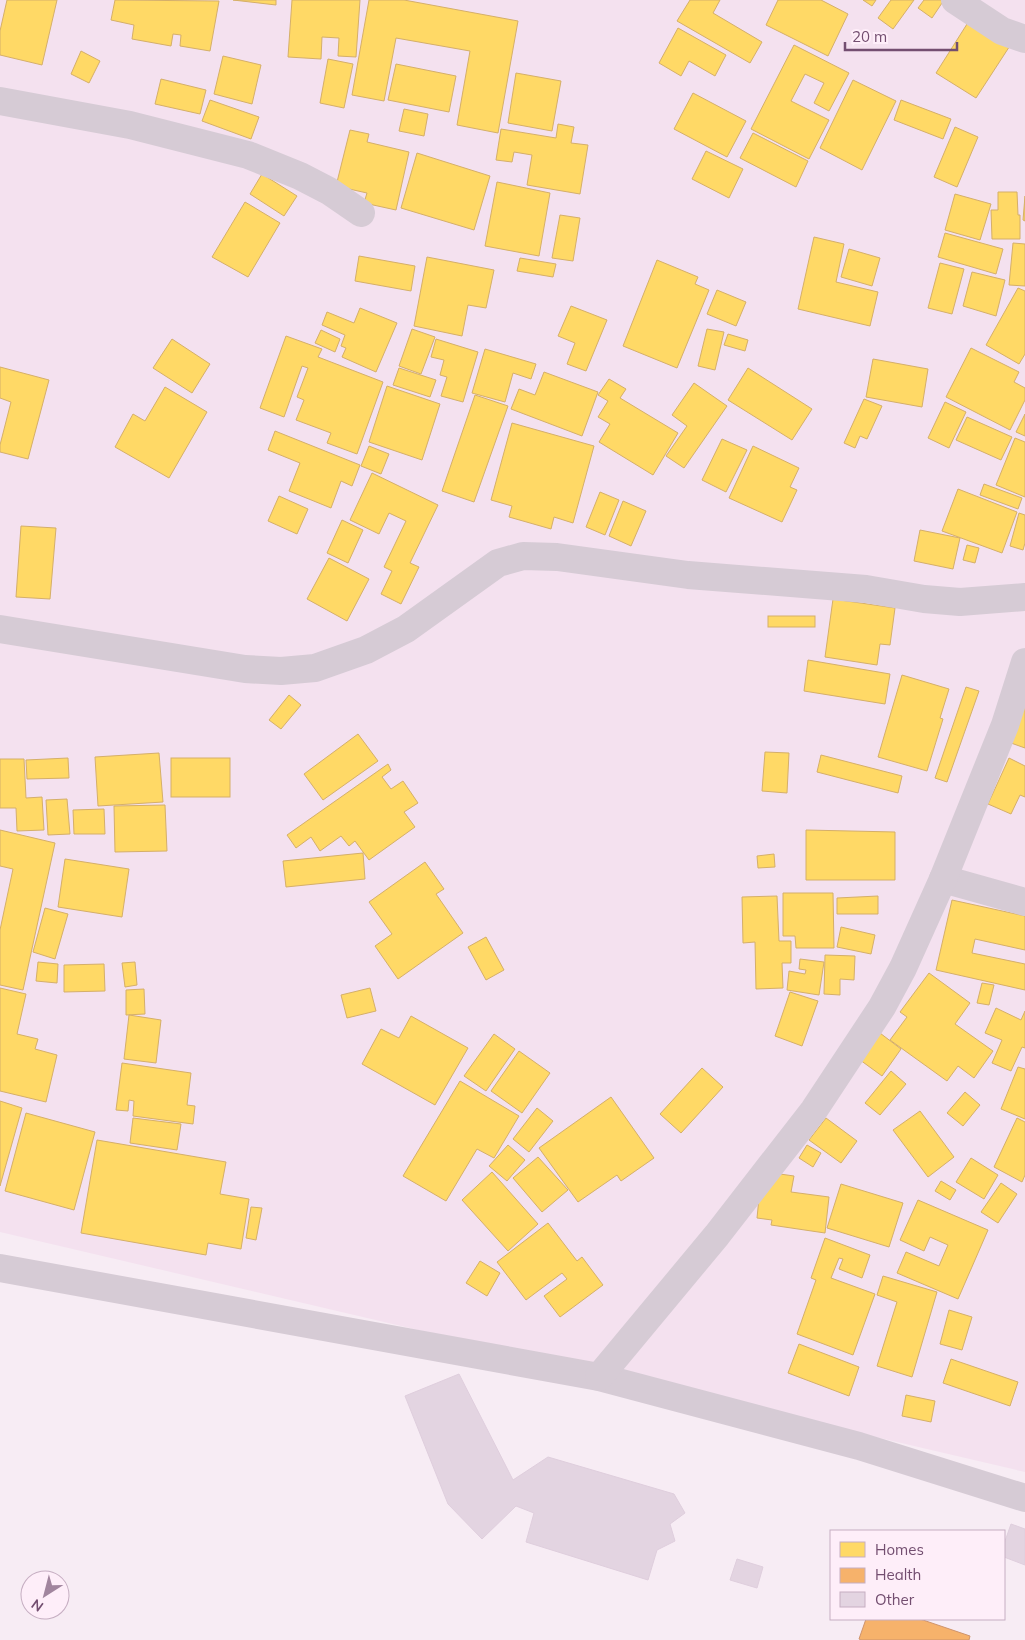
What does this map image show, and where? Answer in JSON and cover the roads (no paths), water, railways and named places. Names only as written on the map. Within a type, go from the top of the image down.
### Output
[{"type":"street","points":[[955,0],[1002,31],[1025,39]]},
{"type":"street","points":[[0,102],[130,125],[240,153],[300,176],[328,191],[361,213]]},
{"type":"street","points":[[0,629],[245,669],[281,671],[315,668],[366,650],[406,629],[498,563],[523,556],[557,557],[688,575],[866,590],[960,602],[1025,597]]},
{"type":"street","points":[[599,1377],[716,1235],[814,1110],[882,1007],[903,968],[943,879],[1005,725],[1025,662]]},
{"type":"street","points":[[943,879],[1025,902]]},
{"type":"street","points":[[0,1268],[599,1377],[859,1446],[1025,1498]]}]
